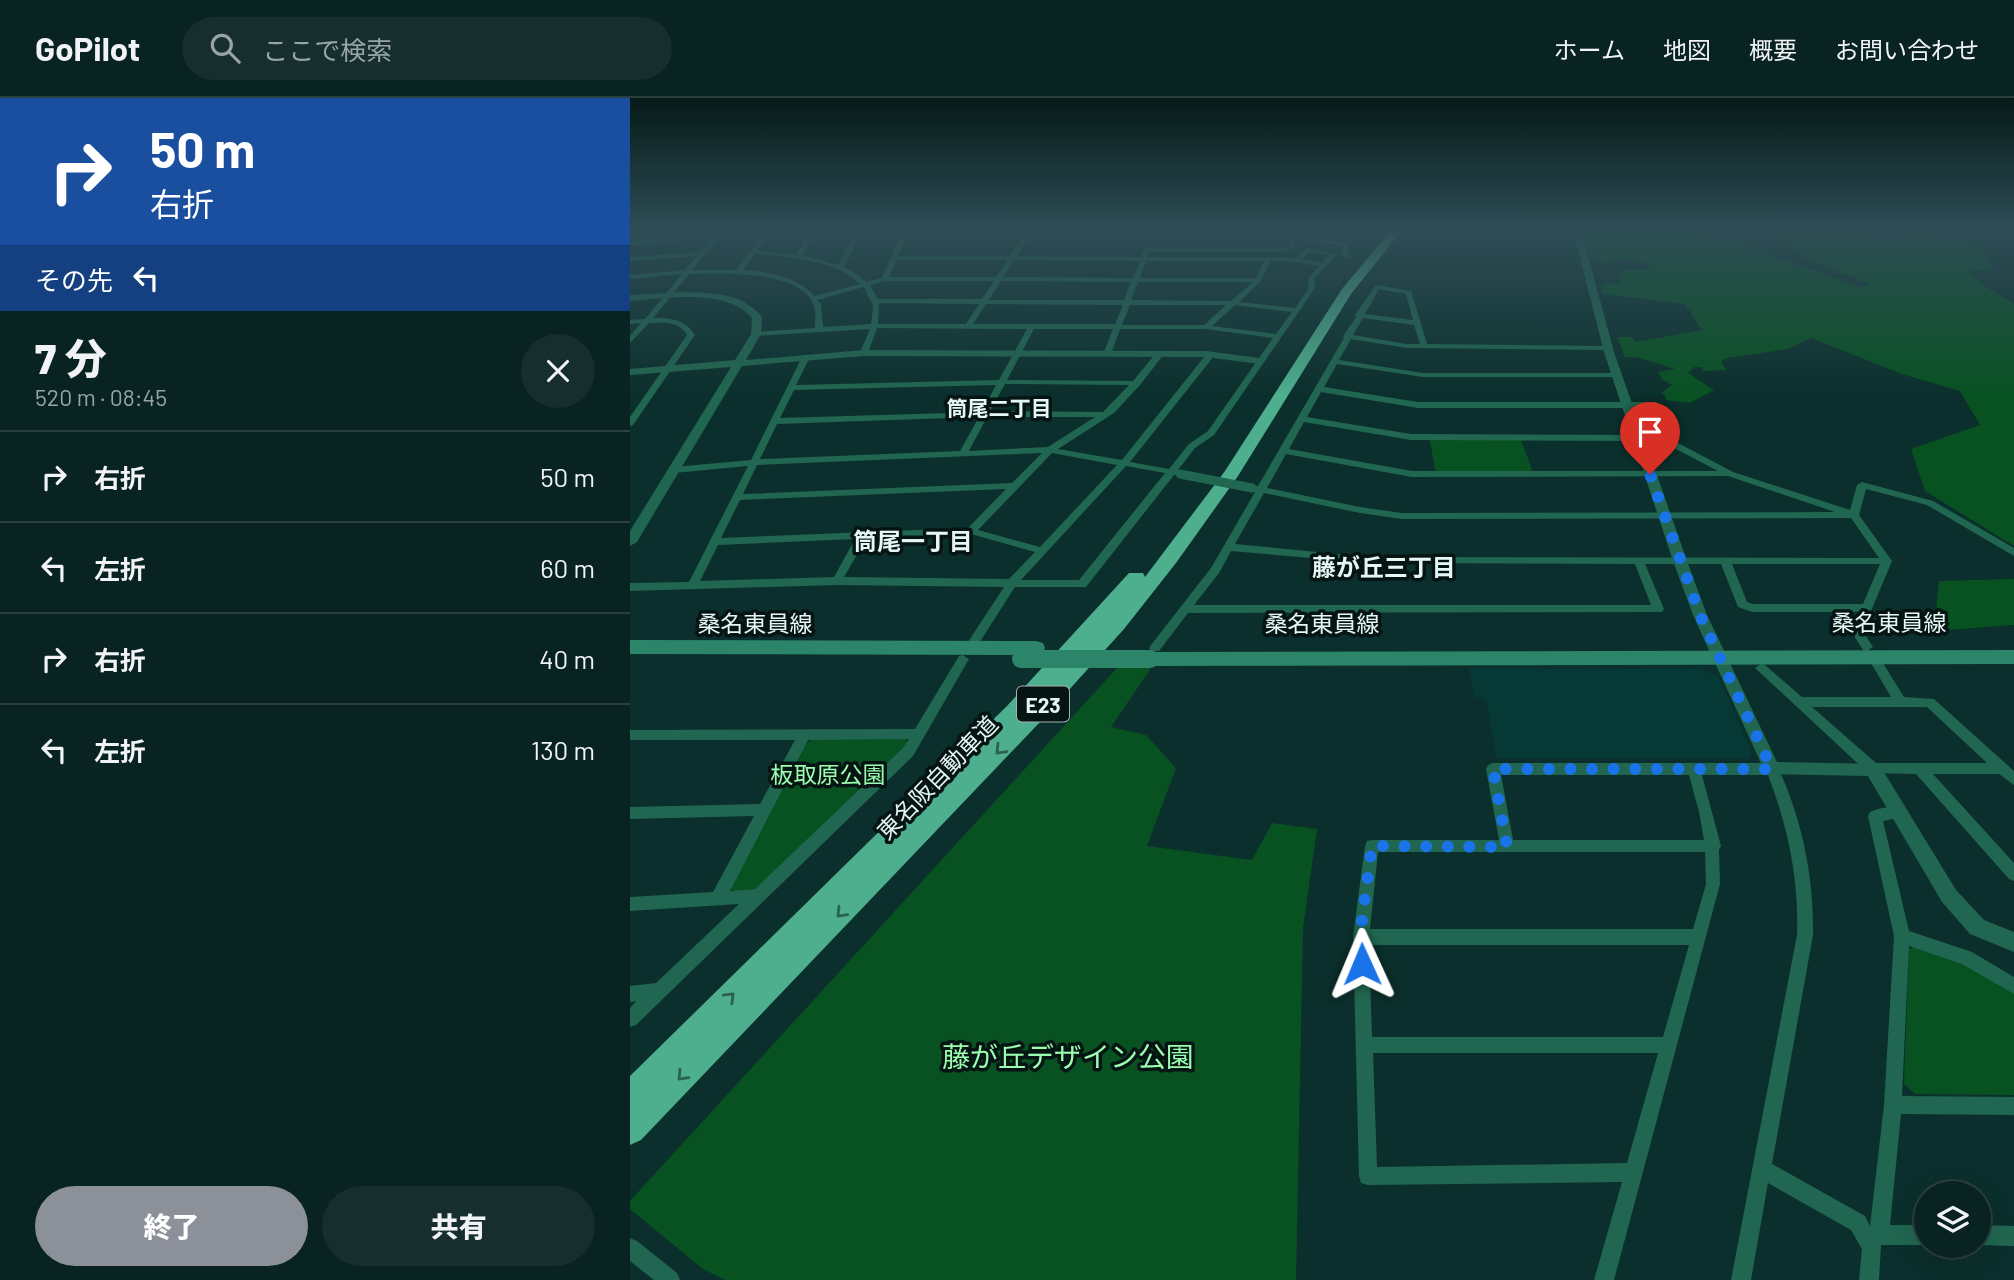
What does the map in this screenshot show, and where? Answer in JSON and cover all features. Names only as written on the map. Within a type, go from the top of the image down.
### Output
[{"type":"highway","name":"東名阪自動車道","points":[[630,1097],[1015,712],[1100,620],[1155,556],[1219,470],[1339,285]]},
{"type":"highway","name":"東名阪自動車道","points":[[630,1129],[1032,716],[1117,624],[1170,559],[1232,473],[1352,285]]},
{"type":"main road","name":"桑名東員線","points":[[1870,652],[2014,646]]},
{"type":"main road","name":"桑名東員線","points":[[630,647],[1028,654],[1718,651],[2014,657]]},
{"type":"main road","name":"桑名東員線","points":[[1153,653],[1569,647],[1588,652],[1718,651]]},
{"type":"main road","name":"桑名東員線","points":[[630,660],[966,653]]},
{"type":"street","points":[[630,341],[676,285]]},
{"type":"street","points":[[797,285],[815,298],[821,311],[819,329]]},
{"type":"street","points":[[815,298],[862,285]]},
{"type":"street","points":[[864,353],[874,326],[876,301],[867,285]]},
{"type":"street","points":[[968,326],[994,285]]},
{"type":"street","points":[[1107,354],[1133,285]]},
{"type":"street","points":[[1206,327],[1254,285]]},
{"type":"street","points":[[630,587],[837,581],[1082,583],[1175,473],[1192,446],[1211,433],[1312,285]]},
{"type":"street","points":[[1591,285],[1616,375],[1680,561],[1700,615],[1772,769],[1795,827],[1803,865],[1807,908],[1805,934],[1741,1280]]},
{"type":"street","points":[[1153,653],[1215,570],[1256,489],[1283,451],[1377,287],[1409,292],[1424,346]]},
{"type":"street","points":[[630,298],[703,295],[736,301],[756,315],[759,323],[756,334],[630,542]]},
{"type":"street","points":[[876,301],[1233,303],[1295,310]]},
{"type":"street","points":[[1359,315],[1418,324]]},
{"type":"street","points":[[630,322],[679,323],[691,332],[688,342],[630,423]]},
{"type":"street","points":[[756,334],[874,326],[1117,326],[1206,327],[1276,336]]},
{"type":"street","points":[[963,454],[1032,326]]},
{"type":"street","points":[[1347,336],[1424,346],[1608,348]]},
{"type":"street","points":[[630,372],[864,353],[1211,354],[1260,361]]},
{"type":"street","points":[[971,531],[1051,450],[1107,415],[1160,354]]},
{"type":"street","points":[[630,1019],[908,752],[966,653],[1012,583],[1125,462],[1211,354]]},
{"type":"street","points":[[693,585],[806,357]]},
{"type":"street","points":[[1333,361],[1423,375],[1616,375]]},
{"type":"street","points":[[791,388],[1002,382],[1137,383]]},
{"type":"street","points":[[1318,389],[1418,405],[1656,405],[1671,442],[1730,474],[1854,515],[1887,561]]},
{"type":"street","points":[[775,421],[985,414],[1107,415]]},
{"type":"street","points":[[1302,419],[1411,438],[1637,438]]},
{"type":"street","points":[[674,470],[755,462],[1051,450],[1402,516],[1854,515]]},
{"type":"street","points":[[1283,451],[1412,474],[1730,474]]},
{"type":"street","points":[[1854,515],[1862,485],[1930,503],[2014,553]]},
{"type":"street","points":[[737,497],[1015,486]]},
{"type":"street","points":[[715,542],[971,531],[1042,551]]},
{"type":"street","points":[[837,581],[862,536]]},
{"type":"street","points":[[1228,547],[1369,560],[1887,561]]},
{"type":"street","points":[[1185,609],[1658,609],[1639,561]]},
{"type":"street","points":[[1725,561],[1742,604],[1752,608],[1867,608],[1887,561]]},
{"type":"street","points":[[1842,608],[1900,702]]},
{"type":"street","points":[[1761,668],[1873,769],[1949,896],[1977,927],[2014,942]]},
{"type":"street","points":[[1798,702],[1930,702],[2014,779]]},
{"type":"street","points":[[630,736],[919,734]]},
{"type":"street","points":[[717,900],[804,735]]},
{"type":"street","points":[[1919,768],[2014,874]]},
{"type":"street","points":[[1507,847],[1493,769],[2003,768]]},
{"type":"street","points":[[1604,1280],[1713,884],[1714,846],[1709,813],[1694,769]]},
{"type":"street","points":[[630,813],[765,810]]},
{"type":"street","points":[[1869,1280],[1893,1105],[1902,936],[1875,816],[1898,813]]},
{"type":"street","points":[[1634,1172],[1368,1175],[1361,937],[1372,846],[1714,846]]},
{"type":"street","points":[[630,904],[760,895]]},
{"type":"street","points":[[1902,936],[1966,958],[2014,986]]},
{"type":"street","points":[[1361,937],[1699,937]]},
{"type":"street","points":[[630,994],[659,991]]},
{"type":"street","points":[[1364,1045],[1669,1045]]},
{"type":"street","points":[[1893,1105],[2014,1106]]},
{"type":"street","points":[[1761,1168],[1858,1223],[1873,1236],[1914,1235]]},
{"type":"street","points":[[1991,1236],[2014,1236]]},
{"type":"street","points":[[630,1248],[670,1280]]},
{"type":"shaded area","points":[[1469,668],[1702,669],[1719,677],[1752,753],[1749,759],[1496,758],[1486,699],[1474,697]]},
{"type":"green space","points":[[1601,285],[1983,285],[2014,304],[2014,546],[1925,491],[1911,449],[1980,425],[1960,391],[1902,374],[1811,338],[1788,349],[1726,358],[1721,362],[1726,370],[1704,371],[1702,367],[1694,367],[1688,373],[1714,390],[1690,403],[1666,400],[1661,393],[1672,385],[1663,380],[1658,372],[1675,369],[1644,359],[1625,357],[1617,337],[1632,337],[1636,342],[1702,330],[1685,304],[1603,294]]},
{"type":"green space","points":[[1430,440],[1521,440],[1532,469],[1530,472],[1438,472],[1435,470]]},
{"type":"green space","points":[[2014,579],[2014,625],[1934,631],[1939,581]]},
{"type":"green space","name":"藤が丘デザイン公園","points":[[1117,668],[1151,668],[1111,727],[1146,735],[1176,768],[1147,846],[1252,860],[1272,823],[1317,829],[1303,928],[1296,1280],[725,1280],[703,1269],[630,1209],[630,1201]]},
{"type":"green space","name":"板取原公園","points":[[813,739],[907,739],[908,746],[760,888],[734,891],[730,888],[805,744]]},
{"type":"green space","points":[[1915,947],[1964,964],[2014,992],[2014,1095],[1915,1094],[1904,1084],[1909,949]]},
{"type":"district","name":"筒尾二丁目","points":[[999,407]]},
{"type":"district","name":"筒尾一丁目","points":[[913,540]]},
{"type":"district","name":"藤が丘三丁目","points":[[1384,566]]},
{"type":"route","points":[[1362,964],[1362,919],[1372,846],[1507,847],[1493,769],[1772,769],[1700,615],[1650,474]]}]
